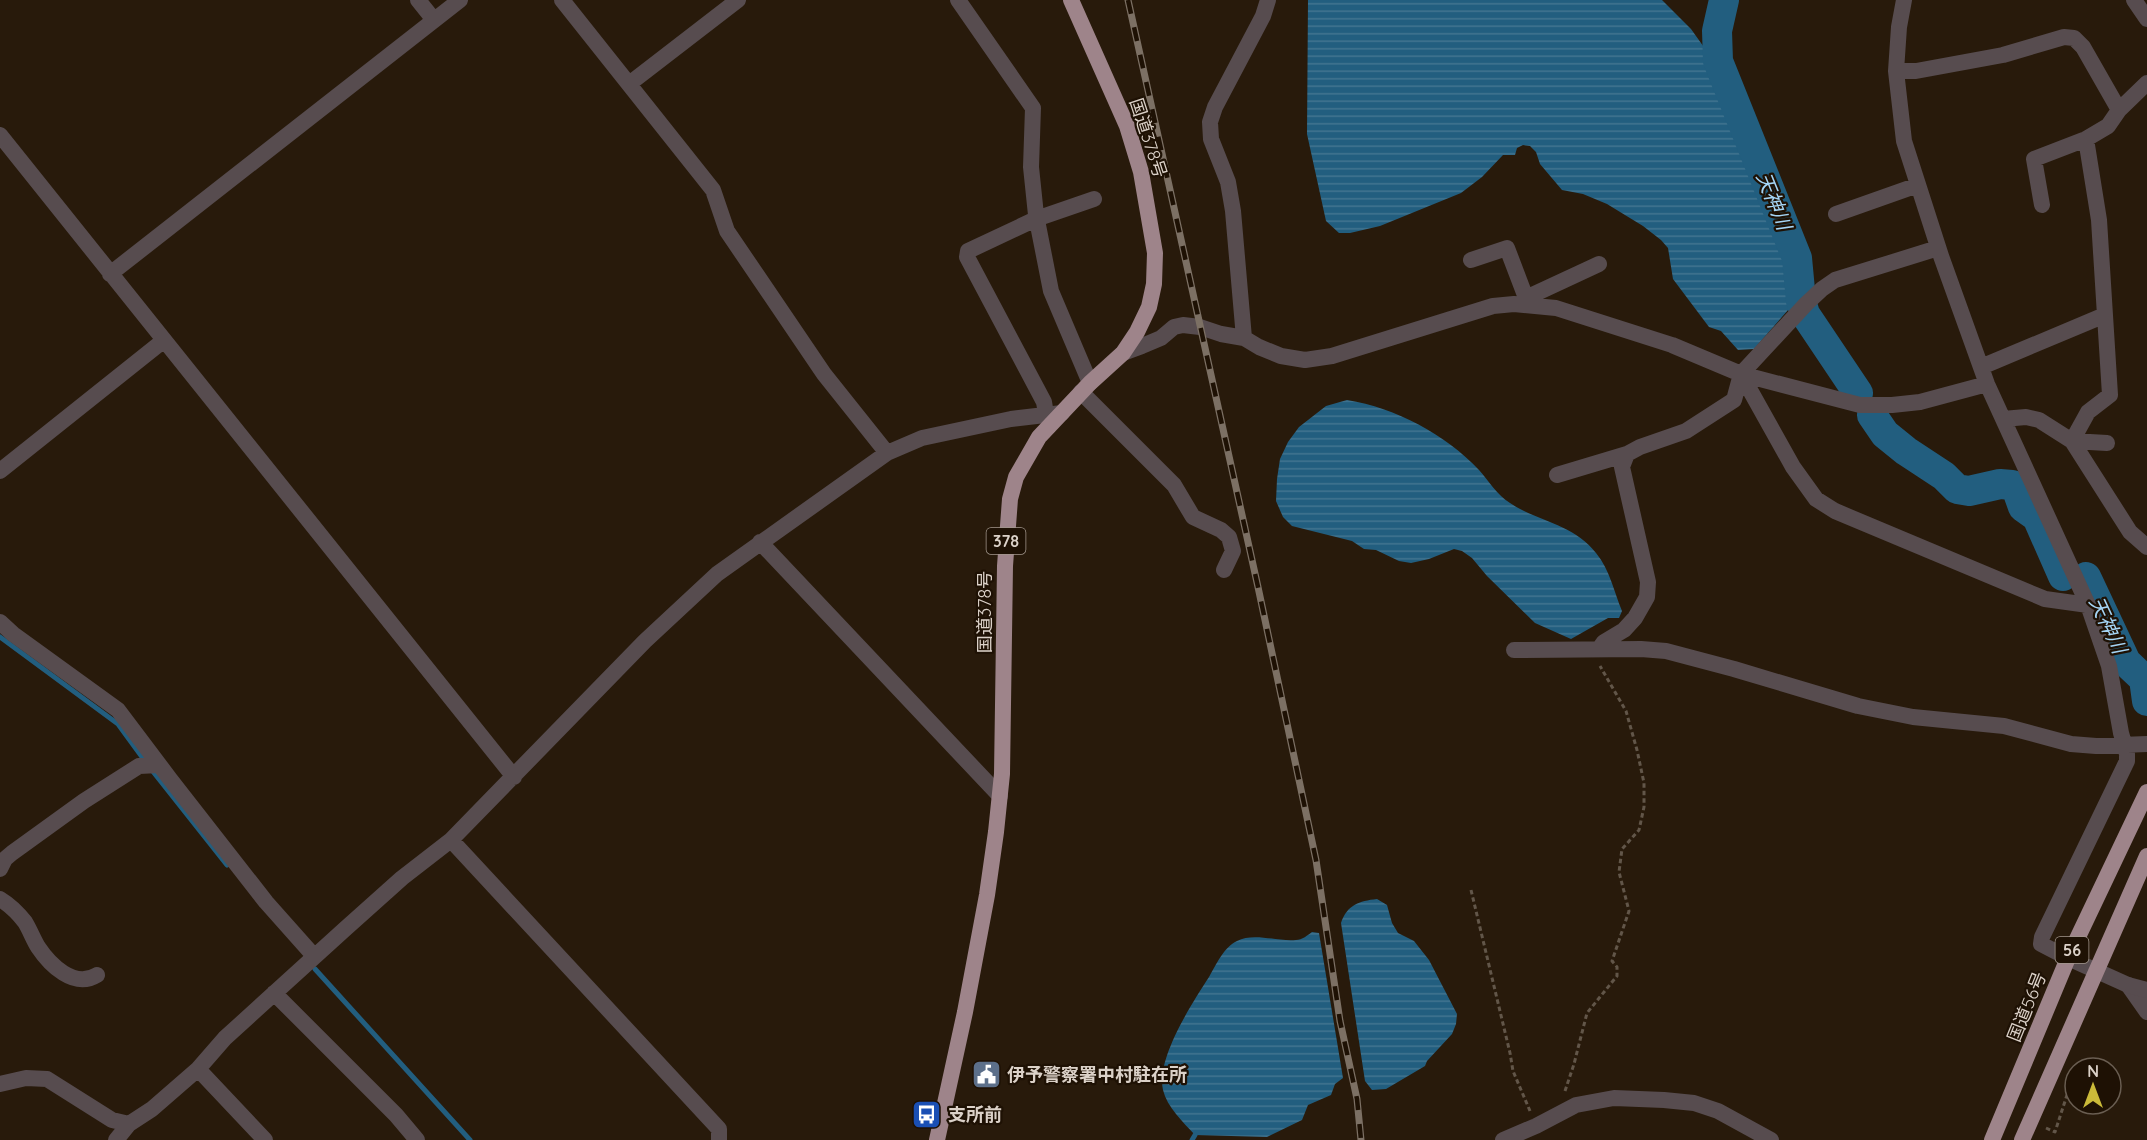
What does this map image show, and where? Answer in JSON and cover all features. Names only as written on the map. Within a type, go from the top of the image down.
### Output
[{"type":"highway","name":"国道378号","points":[[938,1140],[985,907],[1000,796],[1004,708],[1006,546],[1010,499],[1016,477],[1054,414],[1123,353],[1137,332],[1149,307],[1154,284],[1155,253],[1141,172],[1127,126],[1071,0]]},
{"type":"highway","name":"国道56号","points":[[1992,1140],[2068,958],[2147,792]]},
{"type":"highway","name":"56","points":[[2022,1140],[2147,856]]},
{"type":"street","points":[[418,0],[434,20]]},
{"type":"street","points":[[110,274],[460,0]]},
{"type":"street","points":[[562,0],[712,190],[727,231],[824,374],[887,453]]},
{"type":"street","points":[[629,84],[731,3],[738,0]]},
{"type":"street","points":[[958,0],[1033,108],[1031,167],[1036,219],[1051,291],[1086,388],[1174,485],[1193,517],[1221,530],[1229,537],[1233,551],[1224,570]]},
{"type":"street","points":[[1244,338],[1233,211],[1228,182],[1211,140],[1210,122],[1215,107],[1263,16],[1268,0]]},
{"type":"street","points":[[1904,0],[1899,27],[1896,71],[1904,141],[1938,248],[1987,384],[2088,605],[2109,666],[2121,734],[2126,746],[2127,761],[2042,937],[2041,944],[2128,985],[2147,990]]},
{"type":"street","points":[[2134,0],[2147,19]]},
{"type":"street","points":[[1896,71],[1916,71],[2003,55],[2064,37],[2074,39],[2083,47],[2119,110]]},
{"type":"street","points":[[2042,205],[2034,159],[2086,139],[2108,126],[2119,110],[2147,83]]},
{"type":"street","points":[[0,135],[514,777]]},
{"type":"street","points":[[2072,441],[2088,412],[2110,395],[2099,220],[2086,139]]},
{"type":"street","points":[[1836,214],[1918,185]]},
{"type":"street","points":[[1054,414],[1044,402],[968,257],[968,251],[1036,219],[1094,199]]},
{"type":"street","points":[[1471,260],[1507,248],[1526,301]]},
{"type":"street","points":[[1557,475],[1627,454],[1640,447],[1686,431],[1734,400],[1741,374],[1822,289],[1835,280],[1938,248]]},
{"type":"street","points":[[1123,353],[1161,338],[1174,327],[1183,325],[1244,338],[1281,356],[1305,360],[1332,356],[1493,306],[1526,301],[1599,264]]},
{"type":"street","points":[[1526,301],[1556,308],[1672,345],[1741,374],[1860,405],[1920,402],[1987,384]]},
{"type":"street","points":[[1981,367],[2105,315]]},
{"type":"street","points":[[0,471],[163,341]]},
{"type":"street","points":[[1741,374],[1793,467],[1816,499],[1835,511],[2045,599],[2088,605]]},
{"type":"street","points":[[116,1140],[129,1124],[152,1109],[198,1069],[225,1038],[314,956],[402,878],[452,840],[669,617],[717,574],[887,453],[922,438],[1011,419],[1054,414]]},
{"type":"street","points":[[2003,419],[2025,417],[2039,420],[2072,441],[2130,532],[2147,547]]},
{"type":"street","points":[[2072,441],[2107,443]]},
{"type":"street","points":[[1599,650],[1604,642],[1629,626],[1647,597],[1648,582],[1622,467],[1627,454]]},
{"type":"street","points":[[760,542],[1000,796]]},
{"type":"street","points":[[0,622],[13,634],[118,710],[266,902],[314,956]]},
{"type":"street","points":[[1514,650],[1641,649],[1666,651],[1858,706],[1913,717],[2004,726],[2071,744],[2126,746],[2147,744]]},
{"type":"street","points":[[0,869],[5,859],[12,853],[84,801],[139,766],[159,765]]},
{"type":"street","points":[[452,840],[719,1129],[719,1140]]},
{"type":"street","points":[[0,899],[17,913],[29,928],[44,955],[67,976],[84,980],[97,975]]},
{"type":"street","points":[[2128,985],[2147,1012]]},
{"type":"street","points":[[274,993],[396,1114],[417,1140]]},
{"type":"street","points":[[198,1069],[265,1140]]},
{"type":"street","points":[[0,1084],[26,1078],[47,1079],[112,1120],[129,1124]]},
{"type":"street","points":[[1503,1140],[1539,1133],[1557,1115],[1576,1105],[1614,1098],[1694,1103],[1718,1111],[1771,1140]]},
{"type":"path","points":[[1557,1115],[1575,1064],[1587,1013],[1617,976],[1617,967],[1612,961],[1629,912],[1618,872],[1622,849],[1639,830],[1644,807],[1644,783],[1626,711],[1600,666],[1599,650]]},
{"type":"path","points":[[1471,890],[1513,1071],[1539,1133]]},
{"type":"path","points":[[2055,1132],[2063,1107]]},
{"type":"water","points":[[1308,0],[1662,0],[1691,29],[1706,50],[1791,257],[1795,302],[1754,349],[1738,350],[1721,331],[1709,327],[1673,279],[1668,248],[1661,240],[1607,204],[1583,194],[1562,190],[1540,164],[1536,152],[1530,146],[1523,145],[1517,148],[1515,155],[1503,155],[1482,177],[1461,193],[1380,226],[1350,233],[1339,233],[1326,221],[1307,134]]},
{"type":"water","points":[[1347,400],[1384,409],[1419,424],[1466,457],[1505,500],[1567,529],[1587,543],[1601,560],[1608,574],[1622,611],[1619,618],[1608,618],[1571,639],[1535,623],[1472,558],[1462,551],[1454,549],[1411,563],[1399,561],[1376,550],[1364,549],[1352,541],[1292,526],[1283,517],[1276,501],[1280,459],[1288,442],[1299,427],[1326,406]]},
{"type":"water","points":[[1377,899],[1387,905],[1392,923],[1398,933],[1414,941],[1429,960],[1457,1014],[1452,1034],[1425,1066],[1386,1089],[1372,1090],[1365,1081],[1341,923],[1354,905]]},
{"type":"water","points":[[1312,932],[1319,933],[1343,1078],[1335,1084],[1331,1095],[1308,1105],[1302,1120],[1267,1137],[1195,1135],[1172,1108],[1163,1090],[1162,1077],[1165,1063],[1185,1016],[1221,957],[1232,944],[1251,937],[1298,940]]},
{"type":"waterway","name":"天神川","points":[[1724,0],[1717,31],[1718,61],[1797,258],[1801,301],[1805,314],[1858,393]]},
{"type":"waterway","name":"天神川","points":[[1872,415],[1885,434],[1944,476],[1957,489],[1969,491],[2000,484],[2012,485],[2017,490],[2023,507],[2037,517],[2063,576]]},
{"type":"waterway","name":"天神川","points":[[2086,577],[2126,662],[2144,679],[2147,701]]},
{"type":"waterway","points":[[0,637],[118,724],[145,761]]},
{"type":"waterway","points":[[151,769],[227,865]]},
{"type":"waterway","points":[[315,969],[470,1140]]},
{"type":"waterway","points":[[1192,1140],[1195,1135]]},
{"type":"railway","points":[[1128,0],[1316,860],[1340,1021],[1357,1099],[1361,1140]]},
{"type":"place","name":"伊予警察署中村駐在所","points":[[986,1075]]},
{"type":"place","name":"支所前","points":[[927,1115]]}]
